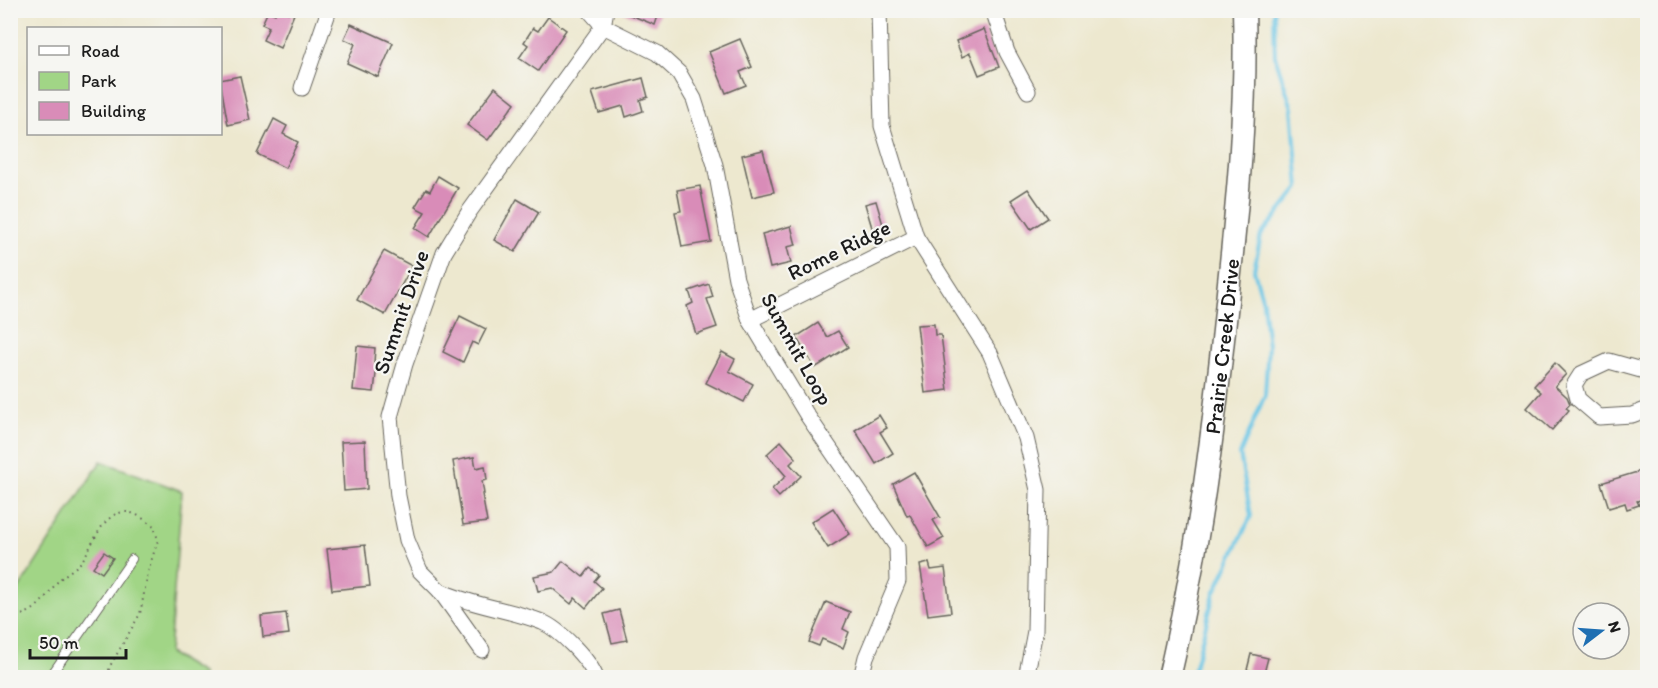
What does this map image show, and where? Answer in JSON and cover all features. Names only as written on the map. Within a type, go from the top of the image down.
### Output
[{"type":"main road","name":"Prairie Creek Drive","points":[[1169,678],[1197,548],[1219,384],[1246,78],[1244,10]]},
{"type":"street","points":[[302,88],[329,10]]},
{"type":"street","points":[[589,10],[603,26]]},
{"type":"street","name":"Summit Drive","points":[[482,650],[440,591],[420,571],[407,540],[398,496],[390,417],[402,374],[444,253],[469,212],[603,26],[606,10]]},
{"type":"street","points":[[879,10],[882,126],[916,237],[990,353],[1026,438],[1038,490],[1035,630],[1026,678]]},
{"type":"street","points":[[993,10],[1007,52],[1028,91]]},
{"type":"street","name":"Summit Loop","points":[[603,26],[657,53],[679,73],[694,99],[715,165],[736,279],[750,320],[807,415],[897,547],[898,581],[866,657],[861,678]]},
{"type":"street","name":"Rome Ridge","points":[[750,320],[916,237]]},
{"type":"street","points":[[1647,372],[1609,361],[1581,374],[1574,385],[1578,399],[1599,417],[1632,415],[1647,409]]},
{"type":"street","points":[[440,591],[462,601],[544,623],[582,654],[596,678]]},
{"type":"lane","points":[[49,678],[132,559]]},
{"type":"green space","points":[[101,461],[182,491],[169,653],[202,673],[203,677],[11,678],[11,601]]},
{"type":"building","points":[[276,10],[294,14],[280,48],[263,40],[269,27],[262,24],[268,11],[275,14]]},
{"type":"building","points":[[618,10],[660,10],[655,25]]},
{"type":"building","points":[[548,17],[566,30],[538,71],[519,58],[528,45],[524,42],[533,28],[538,31]]},
{"type":"building","points":[[351,24],[393,43],[378,77],[347,63],[355,44],[344,39]]},
{"type":"building","points":[[984,29],[999,67],[979,75],[970,53],[962,57],[956,41]]},
{"type":"building","points":[[740,39],[752,67],[740,72],[746,85],[726,93],[709,52]]},
{"type":"building","points":[[240,76],[250,120],[228,125],[222,80]]},
{"type":"building","points":[[643,78],[648,97],[640,100],[643,111],[626,117],[623,106],[599,113],[592,92]]},
{"type":"building","points":[[495,87],[515,103],[488,140],[467,125]]},
{"type":"building","points":[[274,119],[287,126],[283,134],[298,142],[285,168],[257,154]]},
{"type":"building","points":[[763,150],[774,192],[752,197],[742,155]]},
{"type":"building","points":[[438,176],[458,188],[429,237],[415,228],[425,212],[415,207],[426,189],[430,191]]},
{"type":"building","points":[[700,186],[711,242],[682,247],[675,212],[681,211],[677,190]]},
{"type":"building","points":[[1028,189],[1048,218],[1031,229],[1011,200]]},
{"type":"building","points":[[517,199],[539,212],[515,252],[494,240]]},
{"type":"building","points":[[876,201],[884,228],[873,231],[865,204]]},
{"type":"building","points":[[791,226],[796,245],[787,247],[791,263],[770,268],[762,234]]},
{"type":"building","points":[[384,251],[412,266],[385,315],[357,300]]},
{"type":"building","points":[[709,284],[713,297],[707,299],[717,327],[696,334],[687,306],[693,303],[689,291]]},
{"type":"building","points":[[460,316],[486,329],[478,345],[472,342],[463,362],[443,352]]},
{"type":"building","points":[[818,323],[827,337],[838,331],[848,347],[815,368],[796,337]]},
{"type":"building","points":[[934,324],[935,335],[941,335],[948,390],[925,393],[917,325]]},
{"type":"building","points":[[357,346],[375,348],[374,363],[377,364],[374,392],[353,390]]},
{"type":"building","points":[[722,352],[735,359],[729,371],[753,384],[744,402],[706,383]]},
{"type":"building","points":[[1555,363],[1566,374],[1555,386],[1567,397],[1570,404],[1566,408],[1569,410],[1552,430],[1527,408],[1541,392],[1534,386]]},
{"type":"building","points":[[879,415],[887,428],[880,432],[893,453],[876,464],[855,430]]},
{"type":"building","points":[[365,441],[367,489],[344,491],[341,442]]},
{"type":"building","points":[[781,441],[796,458],[790,464],[801,476],[779,497],[772,489],[786,476],[767,454]]},
{"type":"building","points":[[474,457],[476,468],[485,466],[487,480],[482,481],[484,494],[482,494],[487,522],[463,525],[453,461]]},
{"type":"building","points":[[1647,469],[1647,498],[1637,501],[1639,505],[1627,509],[1625,503],[1609,508],[1601,483]]},
{"type":"building","points":[[914,472],[940,517],[933,520],[944,538],[928,547],[910,515],[907,516],[893,484]]},
{"type":"building","points":[[833,508],[850,534],[828,548],[811,522]]},
{"type":"building","points":[[365,545],[370,586],[332,590],[327,549]]},
{"type":"building","points":[[104,552],[113,558],[102,573],[93,567]]},
{"type":"building","points":[[563,561],[583,577],[590,568],[599,575],[594,581],[602,588],[586,608],[575,598],[571,604],[552,588],[538,591],[534,576],[554,572]]},
{"type":"building","points":[[929,563],[931,570],[945,568],[951,612],[928,615],[920,565]]},
{"type":"building","points":[[826,602],[850,612],[843,629],[849,632],[843,648],[822,639],[819,646],[809,642]]},
{"type":"building","points":[[619,610],[627,640],[612,643],[604,614]]},
{"type":"building","points":[[286,613],[289,634],[263,637],[261,616]]},
{"type":"building","points":[[1251,654],[1268,658],[1264,673],[1247,670]]},
{"type":"waterway","points":[[1192,678],[1214,594],[1251,516],[1240,454],[1265,395],[1268,346],[1263,302],[1254,270],[1261,235],[1299,188],[1292,108],[1275,56],[1274,10]]}]
